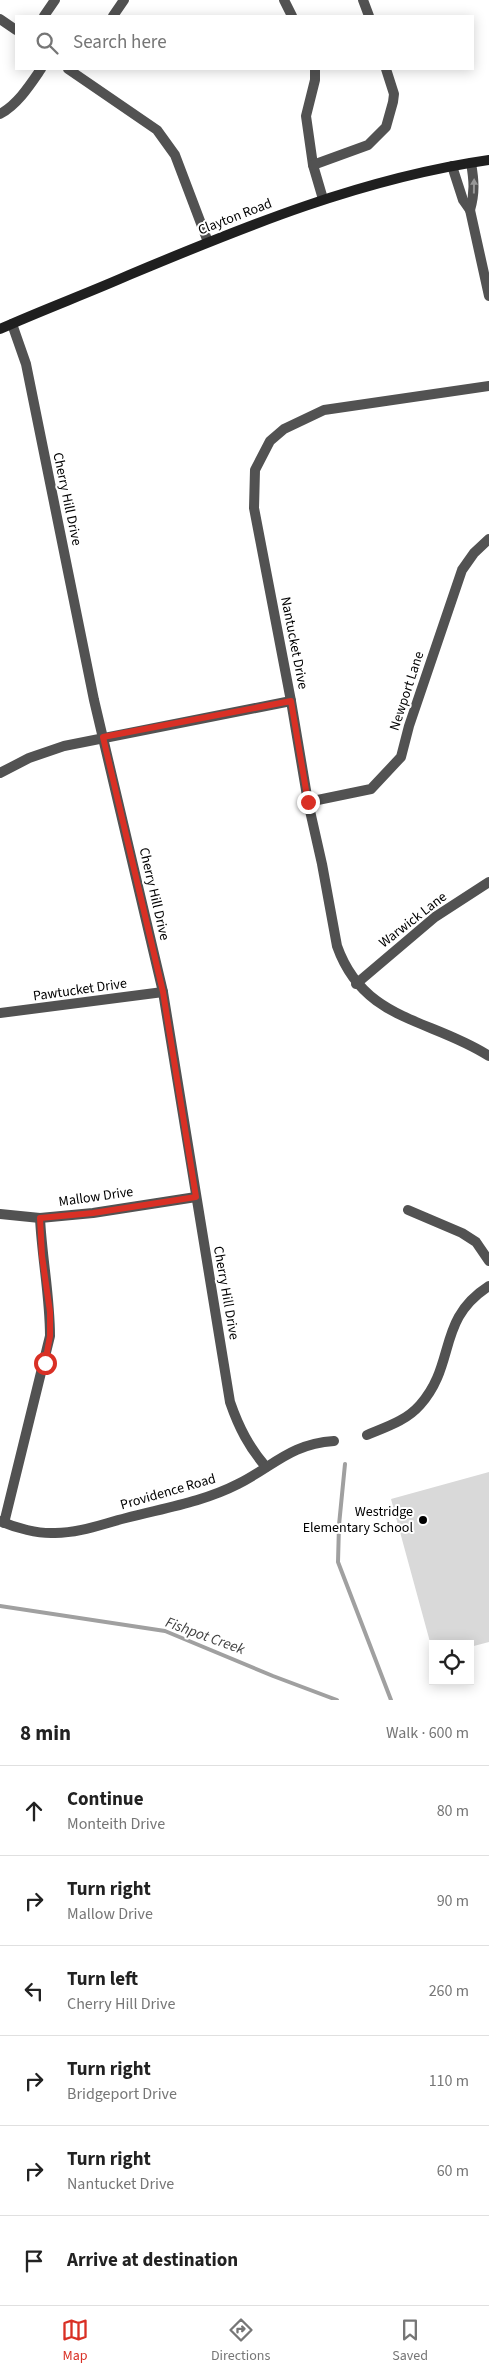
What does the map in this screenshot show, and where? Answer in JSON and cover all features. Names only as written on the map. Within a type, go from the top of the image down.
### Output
[{"type":"main road","name":"Clayton Road","points":[[0,329],[208,242],[323,199],[400,177],[489,160]]},
{"type":"street","points":[[45,15],[55,0]]},
{"type":"street","points":[[114,15],[124,0]]},
{"type":"street","points":[[284,0],[292,15]]},
{"type":"street","points":[[363,0],[369,15]]},
{"type":"street","points":[[0,19],[15,29]]},
{"type":"street","points":[[0,114],[8,110],[21,96],[40,70]]},
{"type":"street","points":[[72,70],[157,130],[175,154],[208,242]]},
{"type":"street","points":[[315,70],[315,80],[306,116],[313,165],[323,199]]},
{"type":"street","points":[[313,165],[368,145],[386,127],[394,94],[386,70]]},
{"type":"street","points":[[470,210],[474,180],[471,163]]},
{"type":"street","points":[[452,166],[463,200],[470,210],[489,296]]},
{"type":"street","name":"Cherry Hill Drive","points":[[12,324],[26,364],[103,737],[163,992],[230,1402],[238,1425],[250,1448],[266,1467]]},
{"type":"street","name":"Nantucket Drive","points":[[489,386],[324,410],[284,429],[270,441],[255,470],[254,508],[291,701],[308,802],[337,946],[356,984],[383,1007],[470,1045],[489,1056]]},
{"type":"street","name":"Newport Lane","points":[[308,802],[371,789],[401,757],[409,726],[462,570],[474,553],[489,539]]},
{"type":"street","points":[[0,773],[29,758],[64,746],[291,701]]},
{"type":"street","name":"Warwick Lane","points":[[356,984],[435,917],[489,882]]},
{"type":"street","name":"Pawtucket Drive","points":[[0,1013],[163,992]]},
{"type":"street","name":"Mallow Drive","points":[[0,1214],[40,1218],[93,1213],[196,1197]]},
{"type":"street","points":[[408,1210],[462,1233],[476,1242],[489,1261]]},
{"type":"street","points":[[2,1522],[50,1336],[50,1312],[42,1256],[40,1218]]},
{"type":"street","points":[[367,1435],[392,1425],[419,1406],[432,1388],[442,1368],[449,1334],[456,1318],[466,1305],[489,1286]]},
{"type":"street","name":"Providence Road","points":[[2,1522],[54,1534],[77,1532],[213,1496],[240,1484],[291,1451],[310,1444],[334,1441]]},
{"type":"shaded area","points":[[489,1472],[489,1642],[474,1646],[474,1640],[429,1640],[391,1499]]},
{"type":"waterway","points":[[345,1464],[339,1525],[338,1562],[391,1700]]},
{"type":"waterway","name":"Fishpot Creek","points":[[0,1606],[165,1631],[273,1676],[337,1700]]},
{"type":"place","name":"Westridge Elementary School","points":[[423,1520]]},
{"type":"route","points":[[45,1363],[50,1336],[50,1312],[42,1256],[40,1218],[93,1213],[163,1200],[196,1197],[163,992],[103,737],[291,701],[308,802]]}]
